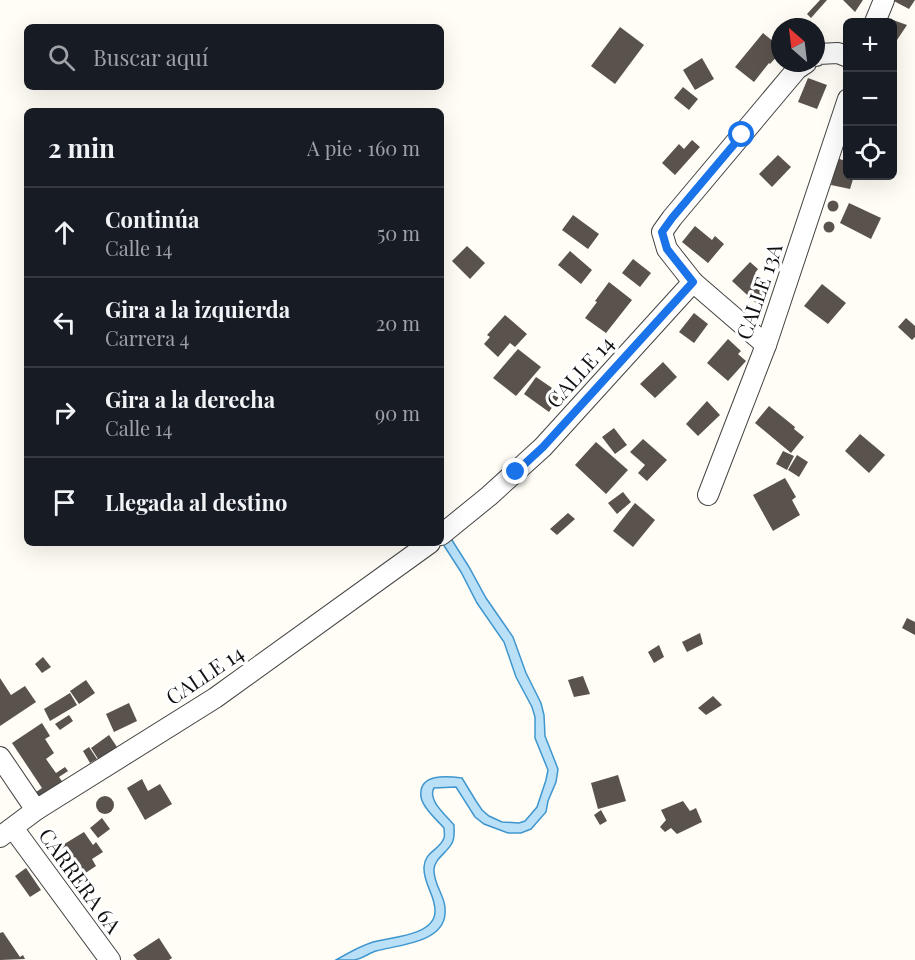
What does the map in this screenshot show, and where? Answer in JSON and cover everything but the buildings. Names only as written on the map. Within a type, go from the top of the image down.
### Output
[{"type":"street","points":[[877,18],[884,0]]},
{"type":"street","points":[[825,56],[838,53],[843,55]]},
{"type":"street","points":[[766,345],[693,282],[667,249],[662,232],[794,72]]},
{"type":"street","name":"CALLE 13A","points":[[708,495],[766,345],[843,114]]},
{"type":"street","name":"CALLE 14","points":[[444,532],[489,496],[543,447],[693,282]]},
{"type":"street","name":"CALLE 14","points":[[6,832],[36,810],[215,698],[425,546]]},
{"type":"street","name":"CARRERA 6A","points":[[0,757],[36,810]]},
{"type":"street","name":"CARRERA 6A","points":[[6,832],[110,960]]},
{"type":"water","points":[[444,528],[486,598],[513,637],[526,673],[541,703],[545,736],[558,769],[556,782],[546,812],[531,829],[521,833],[508,833],[484,824],[475,817],[456,787],[434,788],[435,802],[454,825],[453,841],[434,869],[445,908],[442,924],[428,937],[418,941],[376,951],[354,960],[336,960],[368,944],[419,931],[433,920],[435,906],[425,879],[424,867],[429,854],[442,842],[444,828],[427,810],[422,801],[421,789],[424,784],[435,778],[462,778],[482,810],[489,816],[502,822],[519,823],[525,821],[537,807],[546,780],[548,770],[535,738],[535,717],[532,707],[516,677],[504,642],[477,603],[444,546]]},
{"type":"route","points":[[516,472],[543,447],[693,282],[667,249],[662,232],[742,135]]}]
